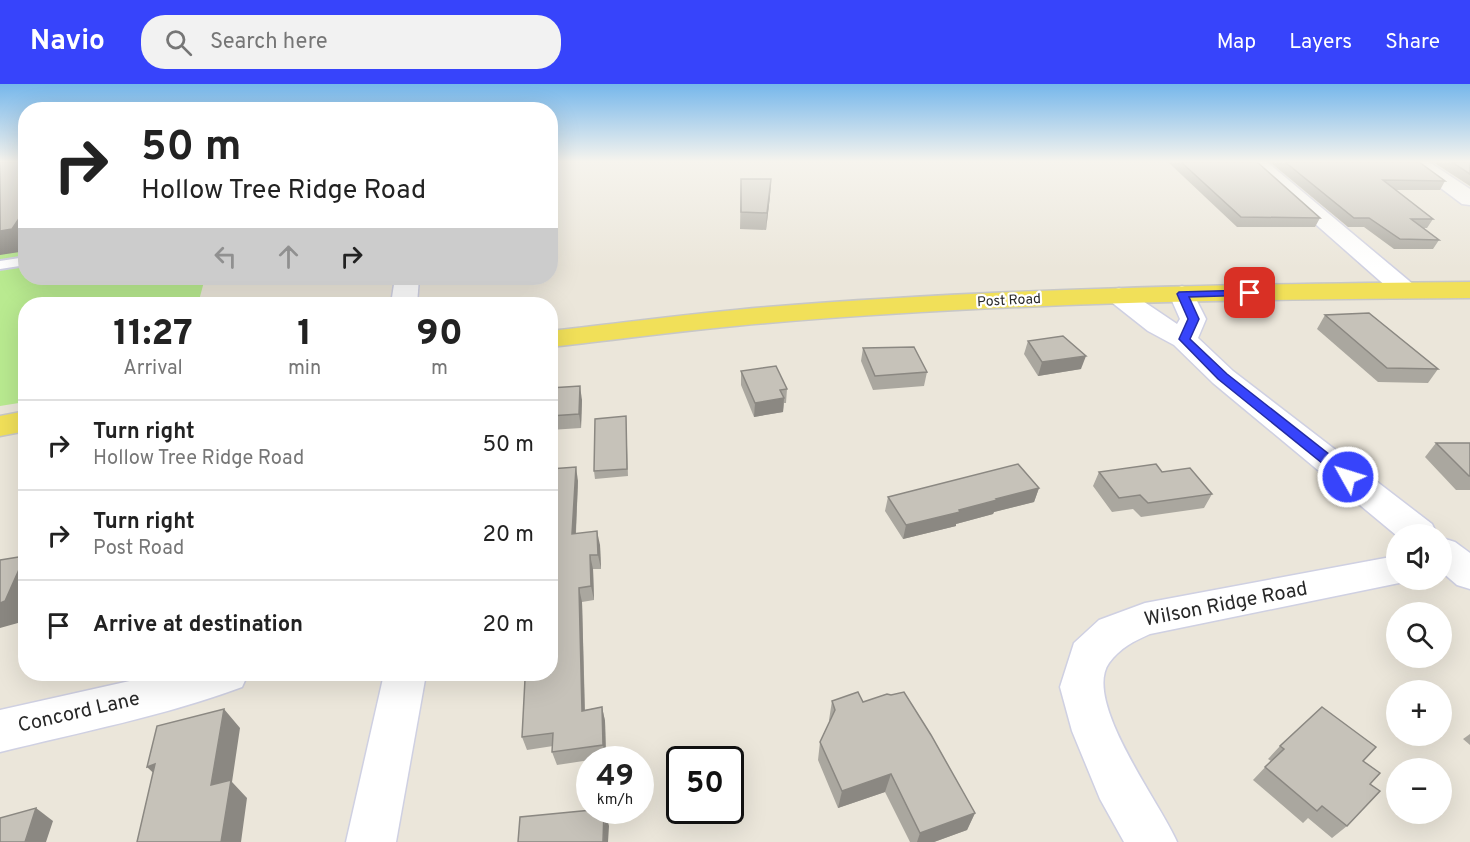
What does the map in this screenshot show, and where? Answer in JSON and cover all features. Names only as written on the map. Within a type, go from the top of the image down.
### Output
[{"type":"main road","name":"Post Road","points":[[558,338],[765,315],[1119,296],[1470,290]]},
{"type":"main road","points":[[0,426],[18,423]]},
{"type":"street","points":[[1296,197],[1405,290]]},
{"type":"street","points":[[1182,294],[1193,319],[1184,339]]},
{"type":"street","points":[[1119,296],[1158,325],[1184,339],[1223,377],[1407,524]]},
{"type":"street","name":"Wilson Ridge Road","points":[[1152,842],[1117,783],[1094,731],[1081,687],[1089,656],[1113,632],[1145,619],[1386,573]]},
{"type":"street","name":"Concord Lane","points":[[0,731],[143,698],[202,681]]},
{"type":"street","points":[[372,842],[404,681]]},
{"type":"lane","points":[[0,265],[18,262]]},
{"type":"green space","points":[[0,197],[18,197],[18,285],[203,285],[200,297],[18,297],[18,403],[0,406]]},
{"type":"building","points":[[0,197],[18,197],[18,220],[12,229],[0,231]]},
{"type":"building","points":[[741,197],[769,197],[767,213],[741,212]]},
{"type":"building","points":[[1220,197],[1297,197],[1320,218],[1241,217]]},
{"type":"building","points":[[1329,197],[1405,197],[1433,219],[1411,219],[1439,240],[1400,239],[1369,218],[1354,218]]},
{"type":"building","points":[[1369,313],[1438,369],[1387,368],[1325,315]]},
{"type":"building","points":[[1063,336],[1086,356],[1042,362],[1028,341]]},
{"type":"building","points":[[914,347],[927,372],[875,376],[863,348]]},
{"type":"building","points":[[776,366],[787,389],[780,390],[784,398],[755,403],[741,371]]},
{"type":"building","points":[[580,386],[579,414],[558,415],[558,387]]},
{"type":"building","points":[[626,416],[627,469],[594,471],[595,419]]},
{"type":"building","points":[[1436,443],[1470,443],[1470,476],[1469,476]]},
{"type":"building","points":[[1018,464],[1039,488],[959,510],[960,512],[906,525],[888,497]]},
{"type":"building","points":[[1156,464],[1162,472],[1190,468],[1212,494],[1148,503],[1140,495],[1119,498],[1099,472]]},
{"type":"building","points":[[576,467],[572,534],[597,531],[598,555],[590,555],[591,586],[579,588],[582,711],[602,707],[603,745],[576,746],[576,749],[552,752],[553,733],[522,737],[525,681],[558,681],[558,468]]},
{"type":"building","points":[[18,557],[18,572],[5,601],[0,603],[0,560]]},
{"type":"building","points":[[858,692],[863,702],[887,694],[904,692],[975,813],[920,833],[891,774],[842,791],[820,742],[835,710],[832,701]]},
{"type":"building","points":[[1322,707],[1376,747],[1363,761],[1380,773],[1370,784],[1380,791],[1347,826],[1322,806],[1317,811],[1265,767],[1284,749],[1280,746]]},
{"type":"building","points":[[224,709],[211,785],[231,780],[221,842],[137,842],[155,764],[147,767],[157,726]]},
{"type":"building","points":[[36,808],[25,842],[0,842],[0,818]]},
{"type":"building","points":[[576,812],[576,824],[604,824],[603,842],[518,842],[520,817]]},
{"type":"route","points":[[1250,293],[1182,294],[1193,319],[1184,339],[1223,377],[1348,477]]}]
